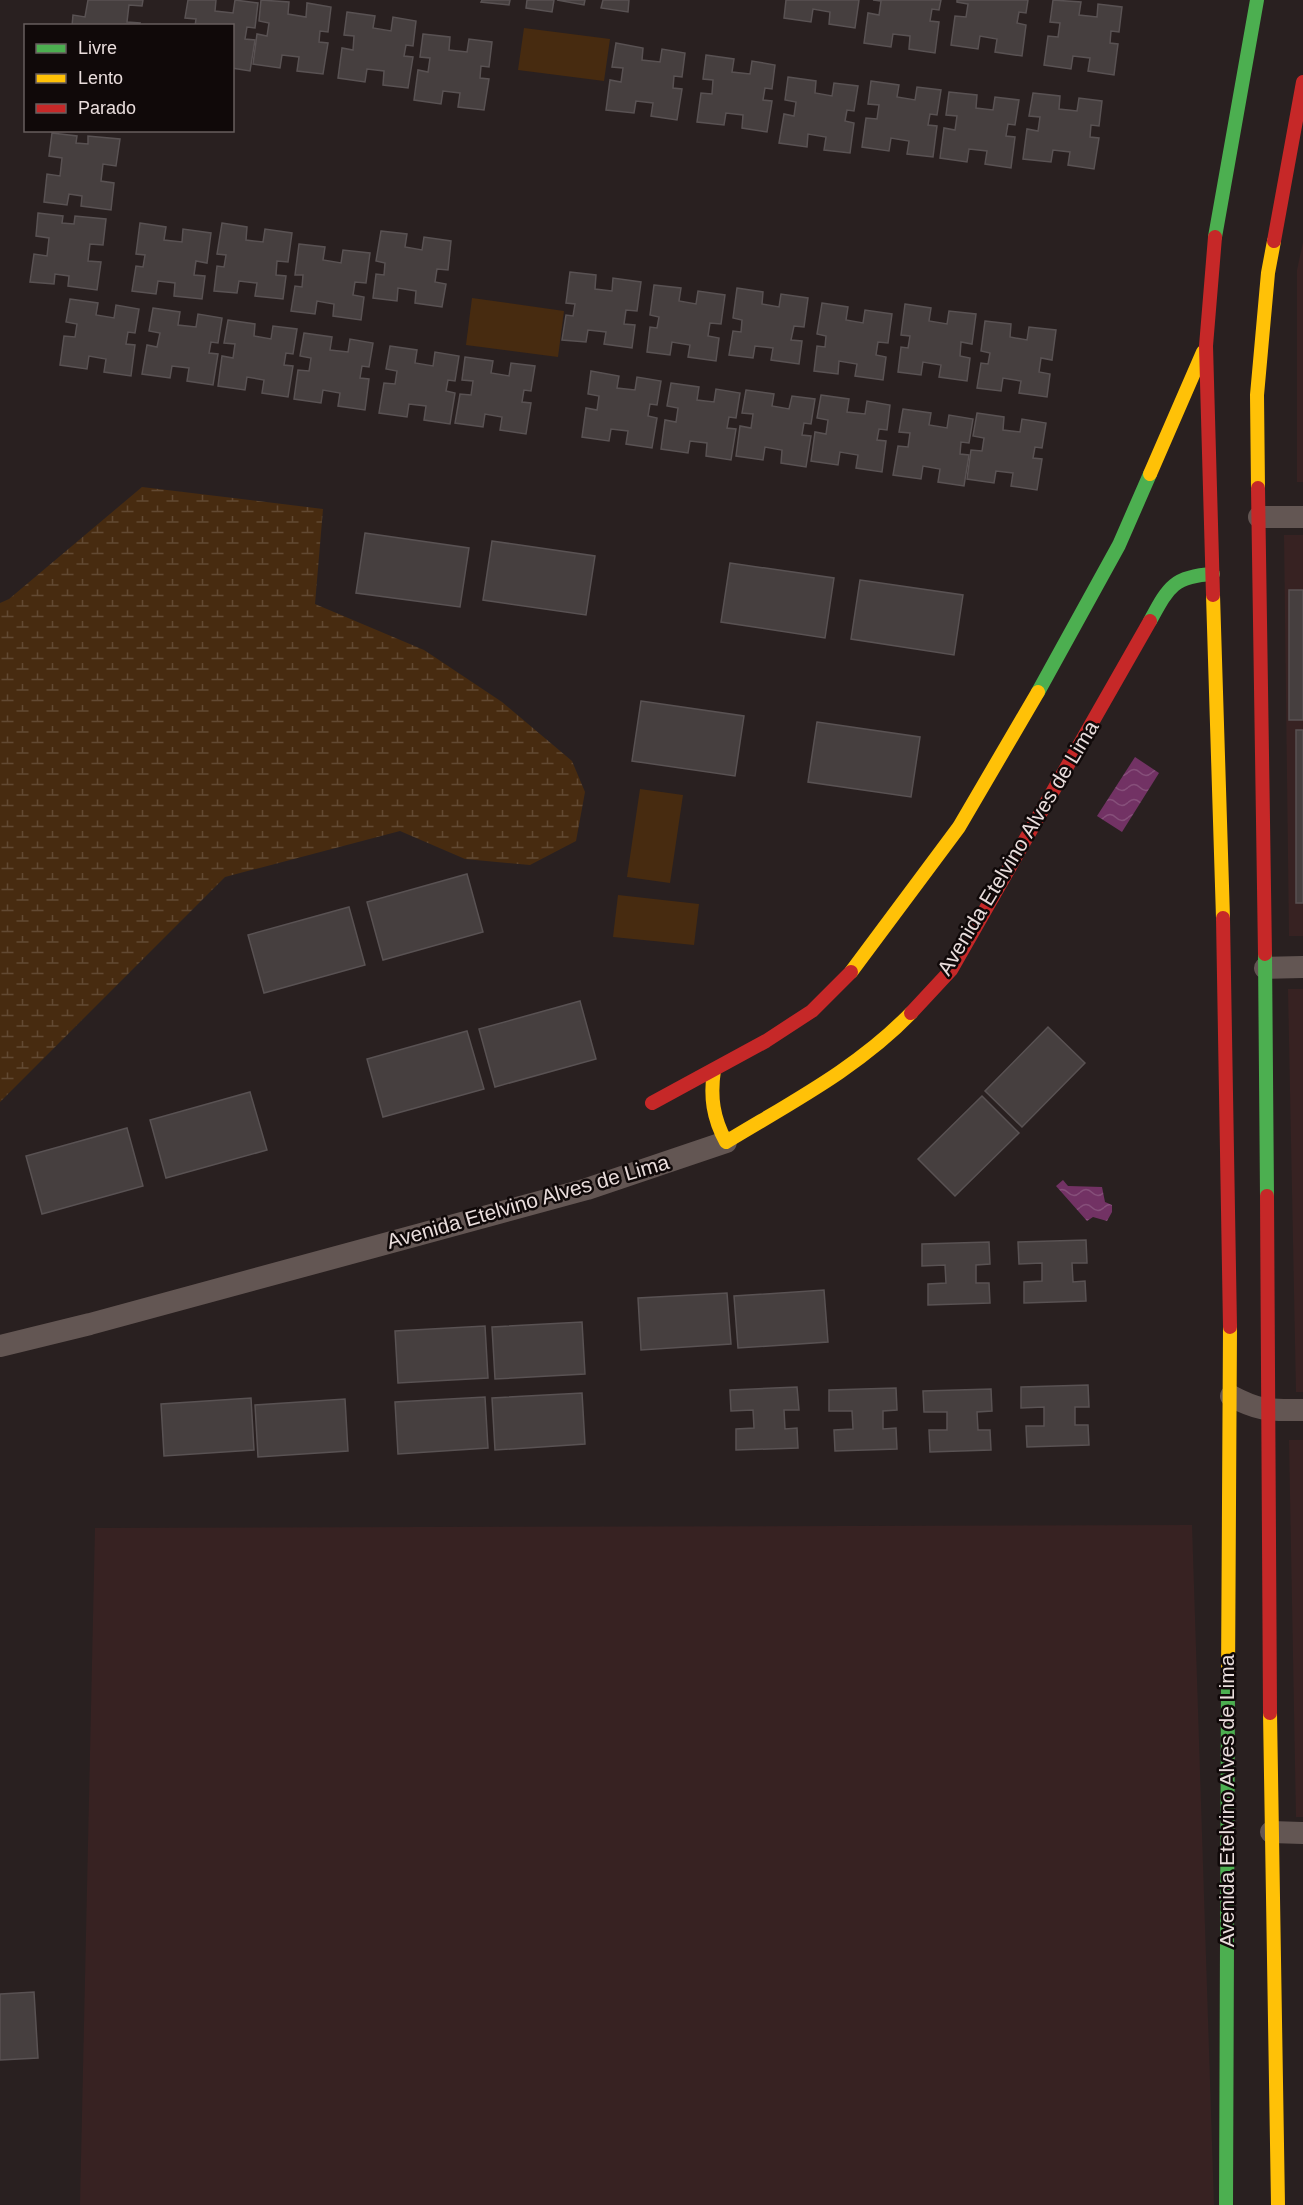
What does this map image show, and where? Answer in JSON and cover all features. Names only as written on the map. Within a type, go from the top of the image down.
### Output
[{"type":"main road","name":"Avenida Etelvino Alves de Lima","points":[[1226,2205],[1226,1867],[1231,1396],[1227,1070],[1206,346],[1213,248],[1257,0]]},
{"type":"main road","name":"Avenida Etelvino Alves de Lima","points":[[1278,2205],[1271,1832],[1265,968],[1257,395],[1268,273],[1303,82]]},
{"type":"main road","name":"Avenida Etelvino Alves de Lima","points":[[652,1103],[766,1041],[812,1011],[852,971],[959,827],[1024,717],[1119,545],[1206,346]]},
{"type":"main road","name":"Avenida Etelvino Alves de Lima","points":[[726,1142],[843,1071],[895,1029],[951,970],[1168,589],[1177,580],[1188,575],[1213,574]]},
{"type":"main road","points":[[714,1070],[711,1107],[716,1125],[726,1142]]},
{"type":"street","points":[[1259,517],[1303,517]]},
{"type":"street","points":[[1265,968],[1303,967]]},
{"type":"street","name":"Avenida Etelvino Alves de Lima","points":[[0,1346],[102,1321],[587,1189],[726,1142]]},
{"type":"street","points":[[1231,1396],[1252,1407],[1269,1410],[1303,1410]]},
{"type":"street","points":[[1271,1832],[1303,1833]]},
{"type":"shaded area","points":[[1303,242],[1303,482],[1297,482],[1297,270]]},
{"type":"shaded area","points":[[1284,535],[1303,535],[1303,936],[1289,936]]},
{"type":"shaded area","points":[[1288,989],[1303,989],[1303,1392],[1296,1392]]},
{"type":"shaded area","points":[[1289,1440],[1303,1440],[1303,1817],[1296,1817]]},
{"type":"shaded area","points":[[1192,1525],[1214,2205],[80,2205],[95,1528]]},
{"type":"green space","points":[[524,28],[610,39],[604,81],[518,70]]},
{"type":"green space","points":[[472,298],[564,311],[558,357],[466,345]]},
{"type":"green space","points":[[142,487],[323,509],[315,604],[424,650],[502,702],[572,761],[585,792],[576,841],[530,865],[465,859],[400,831],[225,877],[0,1102],[0,603],[9,599]]},
{"type":"green space","points":[[640,789],[683,795],[670,883],[627,877]]},
{"type":"green space","points":[[618,895],[699,904],[694,945],[613,937]]},
{"type":"water","points":[[1135,757],[1159,773],[1122,832],[1097,816]]},
{"type":"water","points":[[1063,1180],[1068,1186],[1102,1187],[1105,1202],[1112,1205],[1112,1212],[1107,1221],[1093,1217],[1087,1221],[1056,1186]]},
{"type":"building","points":[[88,0],[143,0],[142,6],[129,5],[127,22],[140,24],[72,24],[73,15],[85,17]]},
{"type":"building","points":[[188,0],[216,0],[215,11],[233,13],[235,0],[258,3],[255,28],[247,27],[245,39],[255,40],[250,71],[234,68],[234,24],[195,24],[196,19],[185,18]]},
{"type":"building","points":[[261,0],[289,2],[288,14],[306,17],[307,3],[331,7],[328,32],[320,31],[319,42],[328,43],[323,74],[297,71],[299,57],[282,55],[280,68],[253,64],[257,34],[267,36],[269,23],[259,21]]},
{"type":"building","points":[[482,0],[510,0],[509,5],[481,2]]},
{"type":"building","points":[[527,0],[554,0],[552,12],[526,8]]},
{"type":"building","points":[[557,0],[585,0],[584,5]]},
{"type":"building","points":[[603,0],[629,0],[628,12],[601,8]]},
{"type":"building","points":[[786,0],[859,0],[855,28],[829,24],[830,12],[813,9],[811,22],[784,18]]},
{"type":"building","points":[[873,0],[941,0],[939,10],[932,9],[930,21],[939,22],[935,53],[909,49],[910,36],[893,34],[891,47],[864,43],[868,13],[879,15],[881,1]]},
{"type":"building","points":[[957,0],[1028,0],[1026,13],[1019,12],[1017,23],[1026,25],[1022,56],[995,52],[997,39],[980,36],[978,49],[951,45],[955,16],[966,17],[968,4],[957,2]]},
{"type":"building","points":[[1053,0],[1081,2],[1079,15],[1097,17],[1098,4],[1122,7],[1119,32],[1111,31],[1110,43],[1118,44],[1114,75],[1088,71],[1090,58],[1073,56],[1071,69],[1044,65],[1048,36],[1058,37],[1060,23],[1050,22]]},
{"type":"building","points":[[347,12],[375,16],[373,28],[391,31],[393,17],[416,21],[413,46],[406,45],[404,56],[413,57],[408,88],[383,85],[384,71],[367,69],[365,82],[338,78],[342,48],[353,50],[354,36],[344,35]]},
{"type":"building","points":[[423,34],[450,37],[449,50],[467,52],[469,39],[492,42],[489,67],[481,66],[480,78],[489,79],[484,110],[458,107],[460,93],[443,91],[441,104],[414,100],[418,70],[428,72],[430,58],[420,57]]},
{"type":"building","points":[[616,43],[643,48],[642,60],[660,62],[662,49],[685,53],[682,77],[674,76],[673,88],[682,89],[677,120],[651,116],[653,103],[636,101],[634,113],[606,110],[610,80],[621,82],[623,68],[612,67]]},
{"type":"building","points":[[706,55],[734,59],[732,72],[750,74],[752,61],[775,65],[772,89],[765,88],[763,100],[772,101],[767,132],[742,128],[743,115],[726,113],[724,125],[697,122],[701,93],[712,94],[713,80],[703,79]]},
{"type":"building","points":[[788,77],[816,81],[815,93],[832,96],[834,83],[858,86],[854,111],[847,110],[845,121],[854,123],[850,153],[824,150],[826,137],[808,134],[807,147],[779,143],[784,114],[794,116],[796,102],[785,100]]},
{"type":"building","points":[[871,81],[899,85],[897,97],[915,100],[917,87],[941,90],[937,115],[930,114],[928,125],[937,126],[933,157],[907,154],[909,141],[891,138],[889,151],[862,147],[866,118],[877,119],[879,105],[868,104]]},
{"type":"building","points":[[949,92],[977,95],[976,108],[993,110],[995,97],[1019,100],[1015,125],[1008,124],[1006,136],[1015,137],[1011,168],[985,164],[987,151],[969,149],[967,162],[940,158],[944,128],[955,130],[957,116],[946,115]]},
{"type":"building","points":[[1033,93],[1060,96],[1059,109],[1077,111],[1079,98],[1102,101],[1099,126],[1091,125],[1090,137],[1099,138],[1094,169],[1068,165],[1070,152],[1053,150],[1051,162],[1023,159],[1027,129],[1038,131],[1040,117],[1029,116]]},
{"type":"building","points":[[52,133],[77,136],[76,143],[88,144],[88,136],[120,139],[116,166],[103,164],[101,181],[114,183],[111,210],[81,206],[82,196],[69,194],[67,205],[44,202],[47,174],[60,176],[62,158],[49,156]]},
{"type":"building","points":[[38,213],[63,216],[62,223],[74,224],[75,216],[106,219],[103,245],[90,244],[88,261],[101,262],[97,290],[68,286],[69,276],[55,274],[54,284],[30,282],[34,254],[47,256],[49,238],[36,236]]},
{"type":"building","points":[[140,223],[166,227],[164,240],[182,242],[183,229],[211,233],[207,263],[196,261],[194,275],[205,276],[202,299],[174,296],[175,283],[158,281],[156,294],[132,291],[136,266],[143,267],[145,255],[136,254]]},
{"type":"building","points":[[222,223],[247,227],[246,240],[263,242],[265,229],[292,233],[288,262],[277,261],[276,275],[286,276],[283,299],[255,296],[257,283],[239,281],[237,293],[214,291],[217,266],[224,267],[226,255],[217,254]]},
{"type":"building","points":[[381,231],[407,234],[405,247],[422,250],[424,237],[451,241],[448,270],[437,269],[435,282],[446,284],[442,307],[415,303],[416,291],[398,288],[397,301],[373,298],[376,274],[384,275],[385,263],[376,261]]},
{"type":"building","points":[[299,244],[325,247],[323,260],[341,263],[343,250],[370,253],[366,283],[355,282],[353,295],[364,297],[361,320],[333,316],[334,304],[317,301],[315,314],[291,311],[295,286],[302,287],[303,275],[295,275]]},
{"type":"building","points":[[570,272],[596,275],[595,289],[612,291],[613,278],[641,282],[637,311],[626,310],[624,324],[635,325],[632,348],[604,344],[606,332],[588,330],[586,342],[562,340],[566,315],[573,316],[575,304],[566,303]]},
{"type":"building","points":[[654,285],[681,288],[679,301],[696,304],[698,291],[725,295],[721,324],[710,323],[708,336],[719,338],[716,361],[688,357],[690,345],[672,342],[670,355],[647,352],[650,327],[657,328],[659,317],[650,315]]},
{"type":"building","points":[[737,288],[763,292],[762,304],[779,307],[781,294],[808,298],[804,327],[794,326],[791,340],[802,341],[799,364],[771,360],[773,348],[755,346],[753,358],[729,355],[733,331],[741,332],[742,320],[733,318]]},
{"type":"building","points":[[70,299],[98,303],[96,315],[114,318],[116,305],[139,309],[135,333],[128,332],[126,344],[135,345],[131,376],[104,372],[106,359],[89,356],[87,369],[60,365],[64,336],[75,337],[77,324],[66,322]]},
{"type":"building","points":[[822,303],[848,307],[846,320],[863,323],[865,310],[892,314],[888,343],[878,342],[876,355],[886,357],[883,380],[855,376],[857,364],[839,361],[838,374],[814,371],[817,346],[825,347],[826,336],[817,334]]},
{"type":"building","points":[[905,304],[931,308],[929,321],[947,324],[949,311],[976,314],[972,344],[961,342],[960,356],[970,358],[967,381],[939,377],[941,365],[923,362],[921,375],[898,372],[901,347],[908,348],[910,336],[901,335]]},
{"type":"building","points":[[153,308],[180,312],[178,325],[196,327],[198,314],[222,318],[218,343],[211,342],[209,353],[218,354],[213,385],[187,381],[189,368],[172,366],[170,378],[142,374],[147,345],[157,347],[160,333],[149,331]]},
{"type":"building","points":[[228,320],[255,324],[254,336],[271,339],[273,326],[297,329],[293,354],[286,353],[284,365],[293,366],[288,397],[262,393],[264,380],[247,377],[245,390],[218,386],[222,356],[233,358],[235,344],[224,343]]},
{"type":"building","points":[[985,321],[1011,324],[1010,337],[1027,340],[1029,327],[1056,330],[1052,360],[1041,358],[1039,372],[1050,374],[1047,397],[1019,393],[1021,381],[1003,378],[1001,391],[977,388],[981,363],[988,364],[990,353],[981,351]]},
{"type":"building","points":[[304,333],[332,337],[330,350],[348,352],[350,339],[373,343],[369,367],[362,366],[360,378],[369,379],[365,410],[338,406],[340,393],[323,390],[321,403],[294,399],[298,370],[309,371],[311,358],[300,356]]},
{"type":"building","points":[[390,346],[417,350],[415,363],[433,366],[435,352],[459,356],[455,381],[448,380],[446,391],[455,393],[450,424],[424,420],[426,406],[409,404],[407,417],[379,413],[384,383],[395,384],[397,371],[386,369]]},
{"type":"building","points":[[465,357],[493,361],[491,373],[509,376],[511,363],[535,366],[531,391],[524,390],[522,402],[531,403],[526,434],[500,430],[502,417],[485,414],[483,427],[455,423],[460,394],[471,395],[473,381],[462,380]]},
{"type":"building","points":[[591,371],[619,376],[617,388],[635,390],[637,377],[661,381],[657,405],[650,404],[648,416],[657,418],[652,448],[626,444],[628,431],[611,429],[609,441],[582,437],[586,408],[597,410],[599,396],[588,394]]},
{"type":"building","points":[[671,383],[699,387],[697,400],[714,402],[716,389],[740,393],[736,418],[729,417],[727,428],[736,429],[731,460],[706,456],[707,443],[690,441],[688,453],[661,449],[665,420],[676,422],[678,408],[667,406]]},
{"type":"building","points":[[746,390],[774,394],[772,406],[789,409],[792,396],[815,399],[811,424],[804,423],[802,435],[811,436],[806,467],[781,463],[782,450],[765,447],[763,460],[736,456],[740,426],[751,428],[753,414],[742,413]]},
{"type":"building","points":[[821,395],[849,399],[847,412],[865,414],[867,401],[890,405],[887,430],[879,429],[877,440],[886,441],[882,472],[856,468],[858,455],[840,452],[838,465],[811,461],[815,432],[826,434],[828,420],[817,418]]},
{"type":"building","points":[[903,409],[931,413],[929,425],[947,428],[949,415],[973,419],[969,443],[961,442],[960,454],[969,455],[964,486],[938,482],[940,469],[923,466],[921,479],[893,475],[898,446],[908,447],[910,433],[899,432]]},
{"type":"building","points":[[977,413],[1004,417],[1003,430],[1020,432],[1022,419],[1046,423],[1042,448],[1035,447],[1033,458],[1042,459],[1037,490],[1011,486],[1013,473],[996,471],[994,483],[967,479],[971,450],[982,451],[984,438],[973,436]]},
{"type":"building","points":[[365,533],[469,548],[460,607],[356,593]]},
{"type":"building","points":[[492,541],[595,556],[586,615],[483,600]]},
{"type":"building","points":[[730,563],[834,578],[825,638],[721,622]]},
{"type":"building","points":[[860,580],[963,595],[954,655],[851,639]]},
{"type":"building","points":[[1289,590],[1303,590],[1303,720],[1289,720]]},
{"type":"building","points":[[641,701],[744,716],[735,776],[632,761]]},
{"type":"building","points":[[817,722],[920,737],[911,797],[808,782]]},
{"type":"building","points":[[1296,730],[1303,730],[1303,903],[1296,903]]},
{"type":"building","points":[[467,874],[483,932],[383,960],[367,902]]},
{"type":"building","points":[[349,907],[365,965],[264,993],[248,935]]},
{"type":"building","points":[[580,1001],[596,1059],[495,1087],[479,1029]]},
{"type":"building","points":[[1048,1027],[1085,1063],[1022,1127],[985,1091]]},
{"type":"building","points":[[467,1031],[484,1089],[383,1117],[367,1059]]},
{"type":"building","points":[[250,1092],[267,1150],[166,1178],[150,1120]]},
{"type":"building","points":[[982,1096],[1019,1133],[955,1196],[918,1159]]},
{"type":"building","points":[[127,1128],[143,1186],[42,1214],[26,1156]]},
{"type":"building","points":[[1086,1240],[1087,1263],[1072,1263],[1073,1282],[1085,1281],[1086,1301],[1024,1303],[1024,1282],[1042,1281],[1042,1263],[1019,1264],[1018,1242]]},
{"type":"building","points":[[989,1242],[990,1264],[976,1265],[976,1283],[989,1283],[990,1303],[928,1305],[928,1284],[946,1283],[945,1265],[922,1266],[922,1244]]},
{"type":"building","points":[[824,1290],[828,1342],[738,1348],[734,1296]]},
{"type":"building","points":[[727,1293],[731,1344],[641,1350],[638,1298]]},
{"type":"building","points":[[582,1322],[585,1374],[495,1379],[492,1327]]},
{"type":"building","points":[[485,1326],[488,1378],[398,1383],[395,1331]]},
{"type":"building","points":[[1088,1385],[1089,1407],[1075,1407],[1075,1425],[1088,1425],[1089,1445],[1027,1447],[1026,1426],[1044,1426],[1044,1407],[1021,1408],[1021,1387]]},
{"type":"building","points":[[797,1387],[799,1410],[784,1410],[785,1429],[797,1428],[798,1448],[736,1450],[736,1429],[754,1428],[753,1410],[731,1411],[730,1390]]},
{"type":"building","points":[[896,1388],[897,1410],[883,1411],[883,1429],[896,1428],[897,1449],[835,1451],[834,1430],[853,1429],[852,1411],[829,1411],[829,1390]]},
{"type":"building","points":[[991,1389],[992,1411],[977,1412],[978,1430],[990,1430],[991,1450],[930,1452],[929,1430],[947,1430],[947,1412],[924,1412],[923,1391]]},
{"type":"building","points":[[582,1393],[585,1444],[495,1450],[492,1398]]},
{"type":"building","points":[[485,1397],[488,1448],[398,1454],[395,1402]]},
{"type":"building","points":[[251,1398],[254,1450],[164,1456],[161,1404]]},
{"type":"building","points":[[345,1399],[348,1451],[258,1457],[255,1405]]},
{"type":"building","points":[[34,1992],[38,2058],[0,2060],[0,1994]]},
{"type":"traffic: fast","points":[[1215,237],[1257,0]]},
{"type":"traffic: fast","points":[[1038,692],[1119,545],[1150,474]]},
{"type":"traffic: fast","points":[[1150,621],[1173,586],[1189,578],[1213,574]]},
{"type":"traffic: fast","points":[[1265,954],[1267,1196]]},
{"type":"traffic: fast","points":[[1226,2205],[1228,1680]]},
{"type":"traffic: slow","points":[[1258,488],[1257,395],[1268,273],[1274,241]]},
{"type":"traffic: slow","points":[[1150,474],[1203,352]]},
{"type":"traffic: slow","points":[[1213,595],[1223,918]]},
{"type":"traffic: slow","points":[[851,972],[959,827],[1038,692]]},
{"type":"traffic: slow","points":[[714,1070],[712,1089],[714,1107],[726,1142],[846,1068],[869,1051],[911,1013]]},
{"type":"traffic: slow","points":[[1228,1680],[1230,1327]]},
{"type":"traffic: slow","points":[[1270,1713],[1278,2205]]},
{"type":"traffic: jam","points":[[1274,241],[1303,82]]},
{"type":"traffic: jam","points":[[1213,595],[1206,346],[1215,237]]},
{"type":"traffic: jam","points":[[1258,488],[1265,954]]},
{"type":"traffic: jam","points":[[911,1013],[951,970],[1150,621]]},
{"type":"traffic: jam","points":[[1223,918],[1230,1327]]},
{"type":"traffic: jam","points":[[652,1103],[766,1041],[812,1011],[851,972]]},
{"type":"traffic: jam","points":[[1267,1196],[1270,1713]]}]
